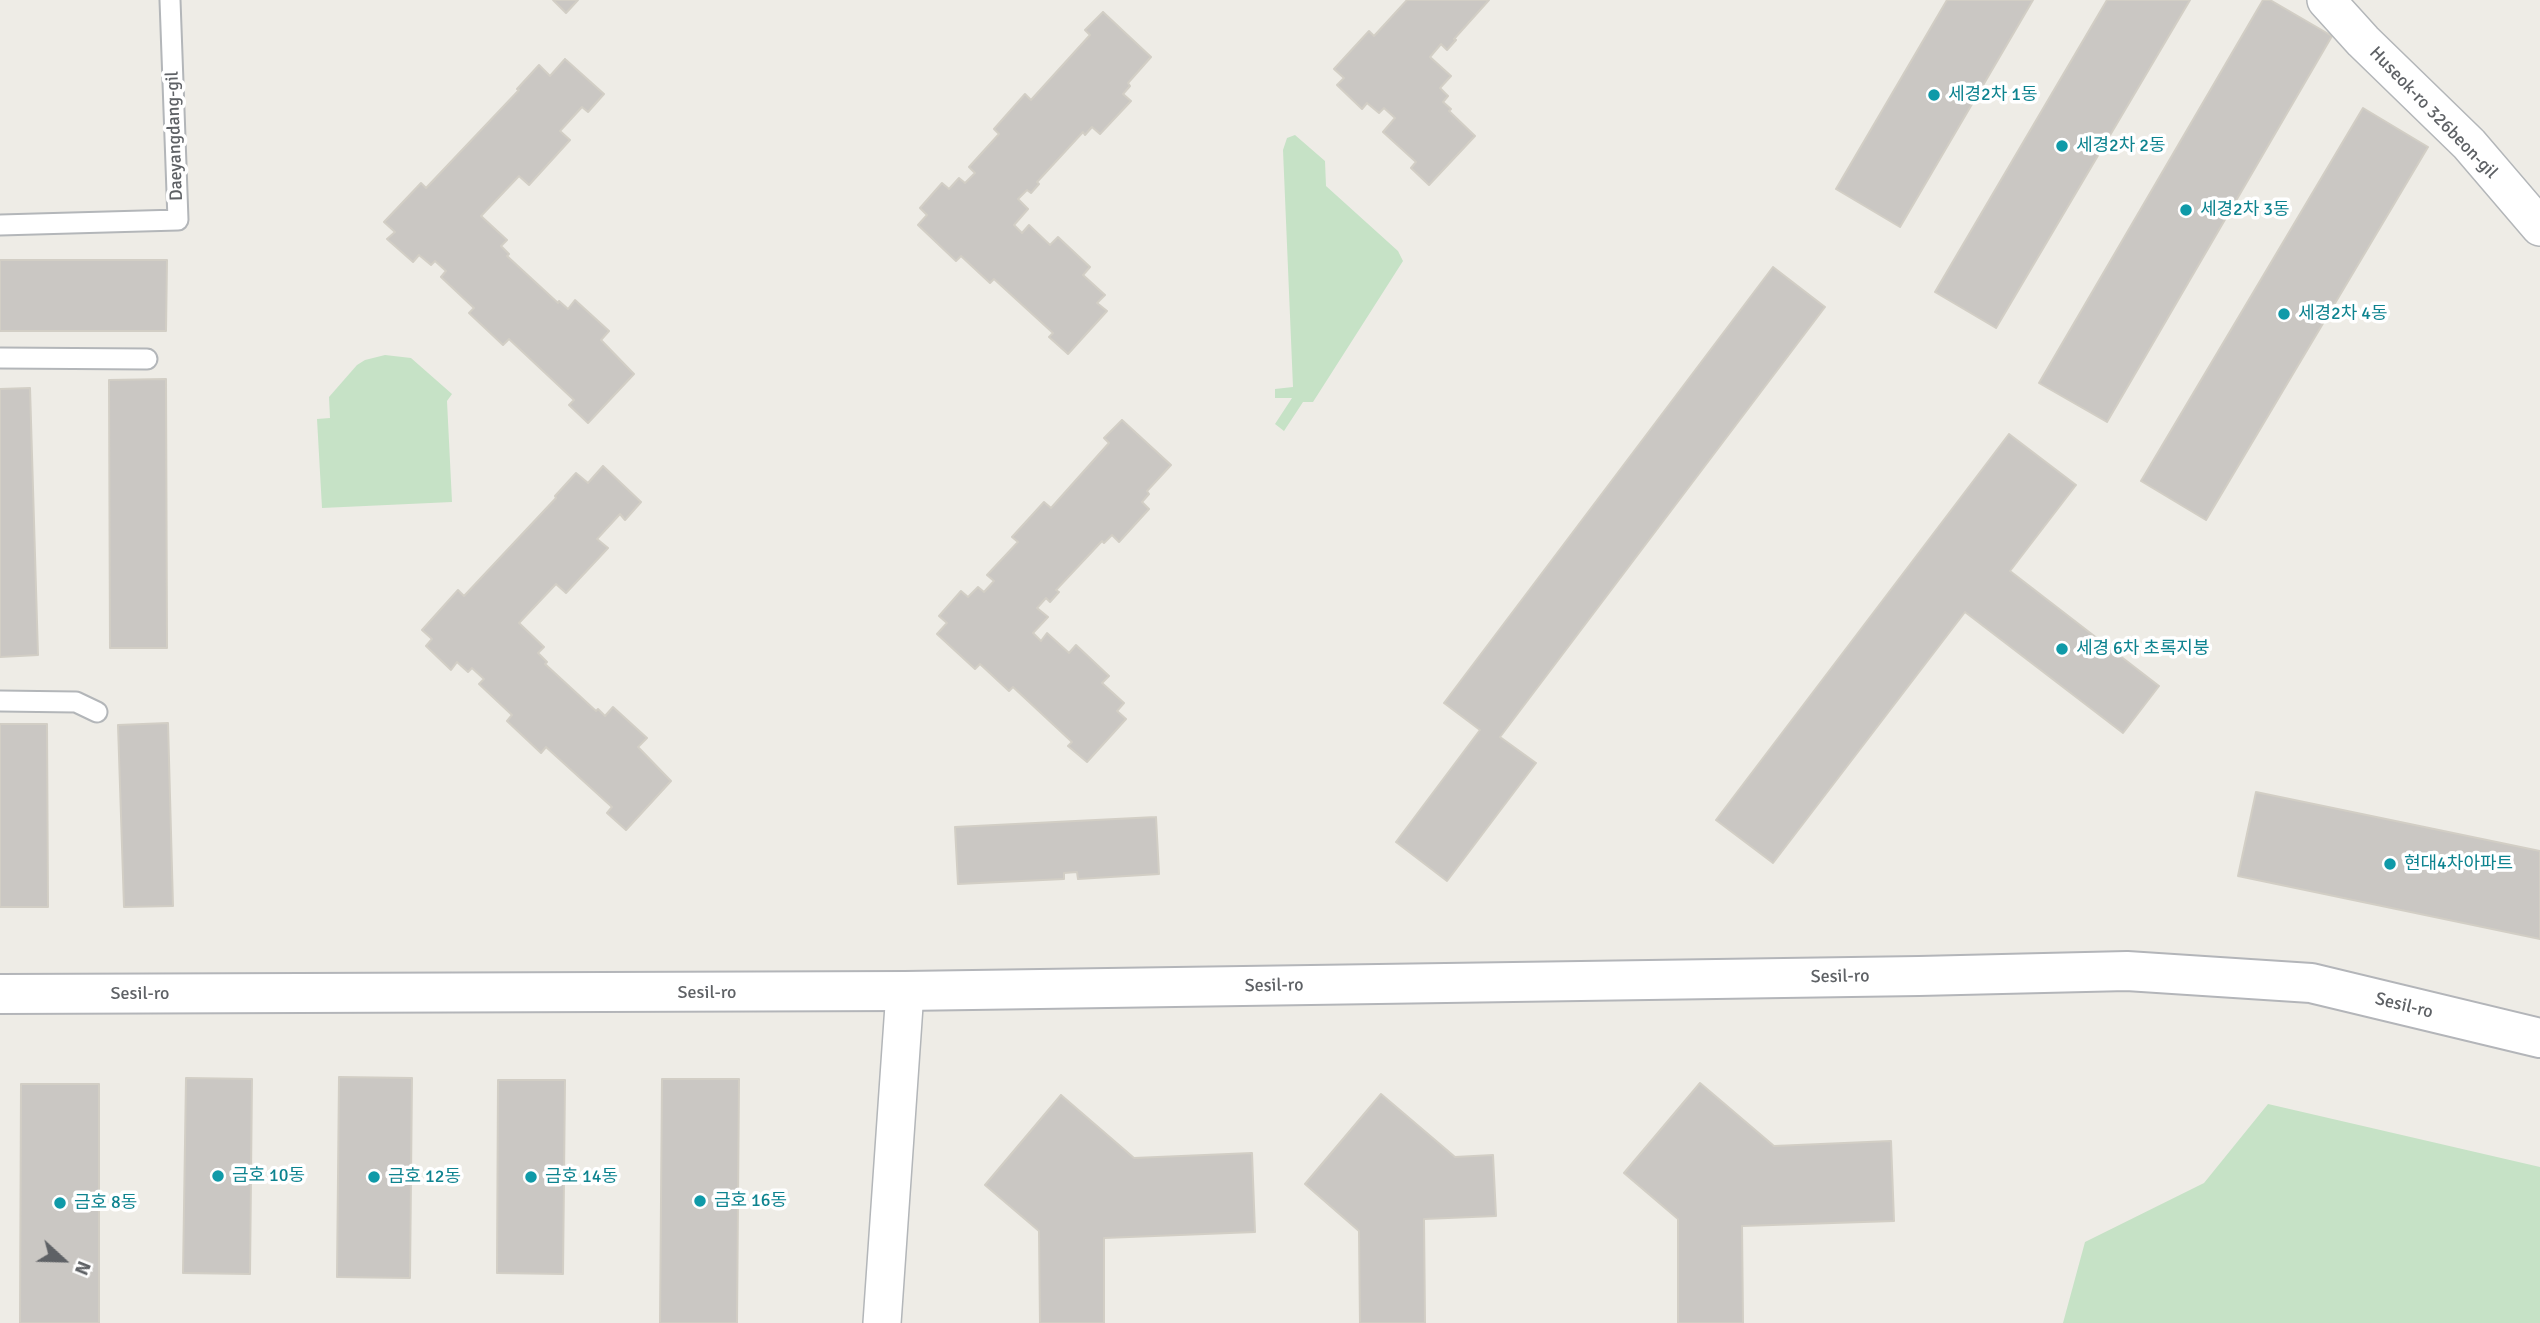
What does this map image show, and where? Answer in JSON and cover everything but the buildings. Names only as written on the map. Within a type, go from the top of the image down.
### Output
[{"type":"street","name":"Huseok-ro 326beon-gil","points":[[2326,0],[2363,41],[2469,145],[2540,226]]},
{"type":"street","name":"Sesil-ro","points":[[0,994],[905,991],[1892,977],[2127,971],[2311,983],[2540,1038]]},
{"type":"street","points":[[882,1323],[905,991]]},
{"type":"lane","name":"Daeyangdang-gil","points":[[0,225],[178,220],[170,0]]},
{"type":"lane","points":[[0,358],[147,359]]},
{"type":"lane","points":[[0,701],[76,702],[97,712]]},
{"type":"green space","points":[[1295,135],[1325,161],[1326,186],[1398,251],[1403,261],[1313,402],[1303,402],[1284,431],[1275,424],[1292,398],[1275,398],[1275,389],[1293,387],[1283,150],[1287,138]]},
{"type":"green space","points":[[385,355],[411,358],[452,394],[447,401],[452,502],[322,508],[317,419],[330,418],[329,397],[357,365]]},
{"type":"green space","points":[[2268,1104],[2540,1167],[2540,1323],[2063,1323],[2085,1242],[2204,1183]]},
{"type":"place","name":"세경2차 1동","points":[[1934,95]]},
{"type":"place","name":"세경2차 2동","points":[[2062,146]]},
{"type":"place","name":"세경2차 3동","points":[[2186,210]]},
{"type":"place","name":"세경2차 4동","points":[[2284,314]]},
{"type":"place","name":"세경 6차 초록지붕","points":[[2062,649]]},
{"type":"place","name":"현대4차아파트","points":[[2390,864]]},
{"type":"place","name":"금호 10동","points":[[218,1176]]},
{"type":"place","name":"금호 12동","points":[[374,1177]]},
{"type":"place","name":"금호 14동","points":[[531,1177]]},
{"type":"place","name":"금호 16동","points":[[700,1201]]},
{"type":"place","name":"금호 8동","points":[[60,1203]]}]
